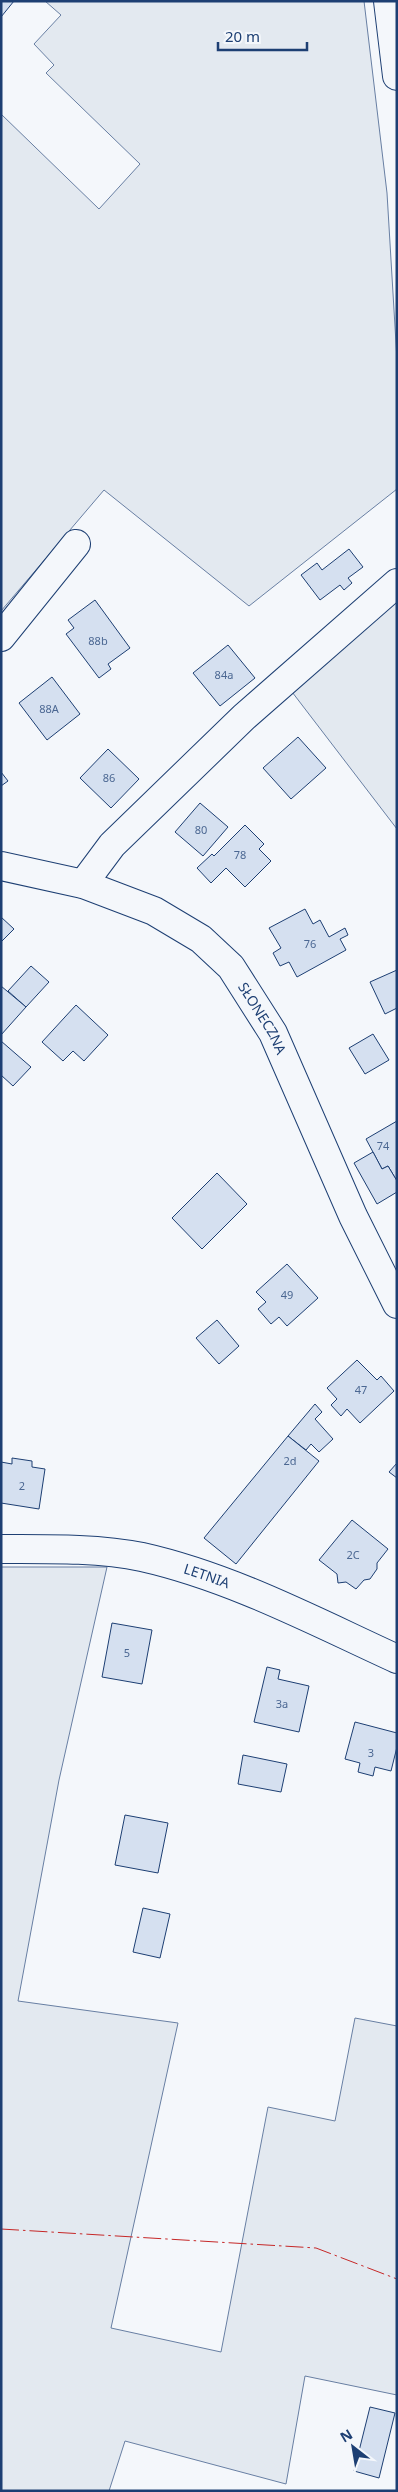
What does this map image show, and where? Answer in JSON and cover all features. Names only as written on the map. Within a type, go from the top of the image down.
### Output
[{"type":"street","points":[[388,1],[397,76]]},
{"type":"street","points":[[1,637],[76,544]]},
{"type":"street","points":[[83,884],[112,845],[244,717],[397,583]]},
{"type":"street","name":"SŁONECZNA","points":[[1,866],[83,884],[154,911],[201,939],[231,968],[273,1033],[352,1216],[397,1304]]},
{"type":"street","name":"LETNIA","points":[[1,1549],[62,1549],[141,1557],[192,1572],[272,1602],[397,1659]]},
{"type":"shaded area","points":[[45,1],[364,1],[387,193],[397,360],[397,489],[249,606],[104,490],[1,611],[1,114],[99,209],[140,164],[46,73],[54,65],[34,44],[61,15]]},
{"type":"shaded area","points":[[397,589],[397,829],[289,688]]},
{"type":"shaded area","points":[[1,1567],[107,1567],[59,1780],[18,2001],[178,2023],[111,2328],[221,2352],[268,2107],[335,2121],[355,2018],[397,2026],[397,2395],[305,2376],[286,2484],[125,2441],[109,2491],[1,2491]]},
{"type":"building","points":[[1,1],[14,1],[1,17]]},
{"type":"building","points":[[349,549],[363,567],[348,578],[352,583],[344,590],[340,585],[320,600],[301,575],[317,563],[322,570]]},
{"type":"building","points":[[95,600],[130,648],[108,664],[111,669],[99,678],[66,634],[74,628],[68,620]]},
{"type":"building","points":[[228,645],[255,678],[220,706],[193,673]]},
{"type":"building","points":[[52,677],[80,714],[47,740],[19,703]]},
{"type":"building","points":[[298,737],[326,768],[291,799],[263,768]]},
{"type":"building","points":[[108,749],[139,779],[111,808],[80,778]]},
{"type":"building","points":[[1,772],[8,781],[1,786]]},
{"type":"building","points":[[200,803],[228,827],[203,856],[175,832]]},
{"type":"building","points":[[245,825],[264,844],[259,849],[271,861],[245,887],[226,868],[211,883],[197,868],[212,854],[214,856]]},
{"type":"building","points":[[305,909],[313,924],[320,920],[329,937],[345,928],[348,935],[340,939],[346,950],[297,977],[289,962],[280,966],[273,953],[281,948],[269,928]]},
{"type":"building","points":[[1,917],[14,929],[1,942]]},
{"type":"building","points":[[31,966],[49,982],[26,1007],[8,991]]},
{"type":"building","points":[[397,970],[397,1008],[385,1014],[370,982]]},
{"type":"building","points":[[1,986],[26,1007],[1,1035]]},
{"type":"building","points":[[76,1005],[108,1035],[84,1061],[73,1051],[63,1061],[42,1042]]},
{"type":"building","points":[[373,1034],[389,1060],[365,1074],[349,1048]]},
{"type":"building","points":[[1,1041],[31,1067],[13,1086],[1,1075]]},
{"type":"building","points":[[397,1121],[397,1181],[388,1166],[382,1169],[366,1139]]},
{"type":"building","points":[[373,1152],[382,1169],[388,1166],[397,1181],[397,1192],[377,1204],[354,1163]]},
{"type":"building","points":[[217,1173],[247,1204],[202,1249],[172,1218]]},
{"type":"building","points":[[287,1264],[318,1298],[287,1326],[279,1317],[271,1324],[258,1309],[266,1302],[256,1292]]},
{"type":"building","points":[[217,1320],[239,1346],[219,1364],[196,1338]]},
{"type":"building","points":[[357,1360],[377,1380],[381,1376],[394,1391],[360,1423],[347,1409],[341,1416],[331,1405],[337,1399],[327,1388]]},
{"type":"building","points":[[315,1404],[322,1412],[315,1419],[333,1439],[319,1452],[311,1444],[306,1450],[288,1436]]},
{"type":"building","points":[[288,1436],[319,1461],[236,1564],[204,1538]]},
{"type":"building","points":[[12,1458],[32,1461],[32,1467],[45,1469],[39,1509],[1,1503],[1,1462],[12,1464]]},
{"type":"building","points":[[397,1463],[397,1478],[389,1472]]},
{"type":"building","points":[[352,1520],[388,1549],[377,1563],[377,1569],[370,1579],[364,1580],[356,1589],[346,1582],[338,1583],[337,1574],[319,1560]]},
{"type":"building","points":[[112,1623],[152,1630],[142,1684],[102,1677]]},
{"type":"building","points":[[267,1667],[280,1670],[278,1679],[309,1686],[299,1732],[254,1722]]},
{"type":"building","points":[[355,1722],[397,1733],[397,1747],[391,1771],[375,1767],[373,1776],[358,1772],[360,1763],[345,1759]]},
{"type":"building","points":[[243,1755],[287,1764],[281,1792],[238,1784]]},
{"type":"building","points":[[125,1815],[168,1823],[158,1873],[115,1865]]},
{"type":"building","points":[[143,1908],[170,1914],[160,1958],[133,1952]]},
{"type":"building","points":[[370,2407],[395,2413],[379,2478],[354,2471]]},
{"type":"power","points":[[1,2229],[316,2248],[397,2279]]}]
